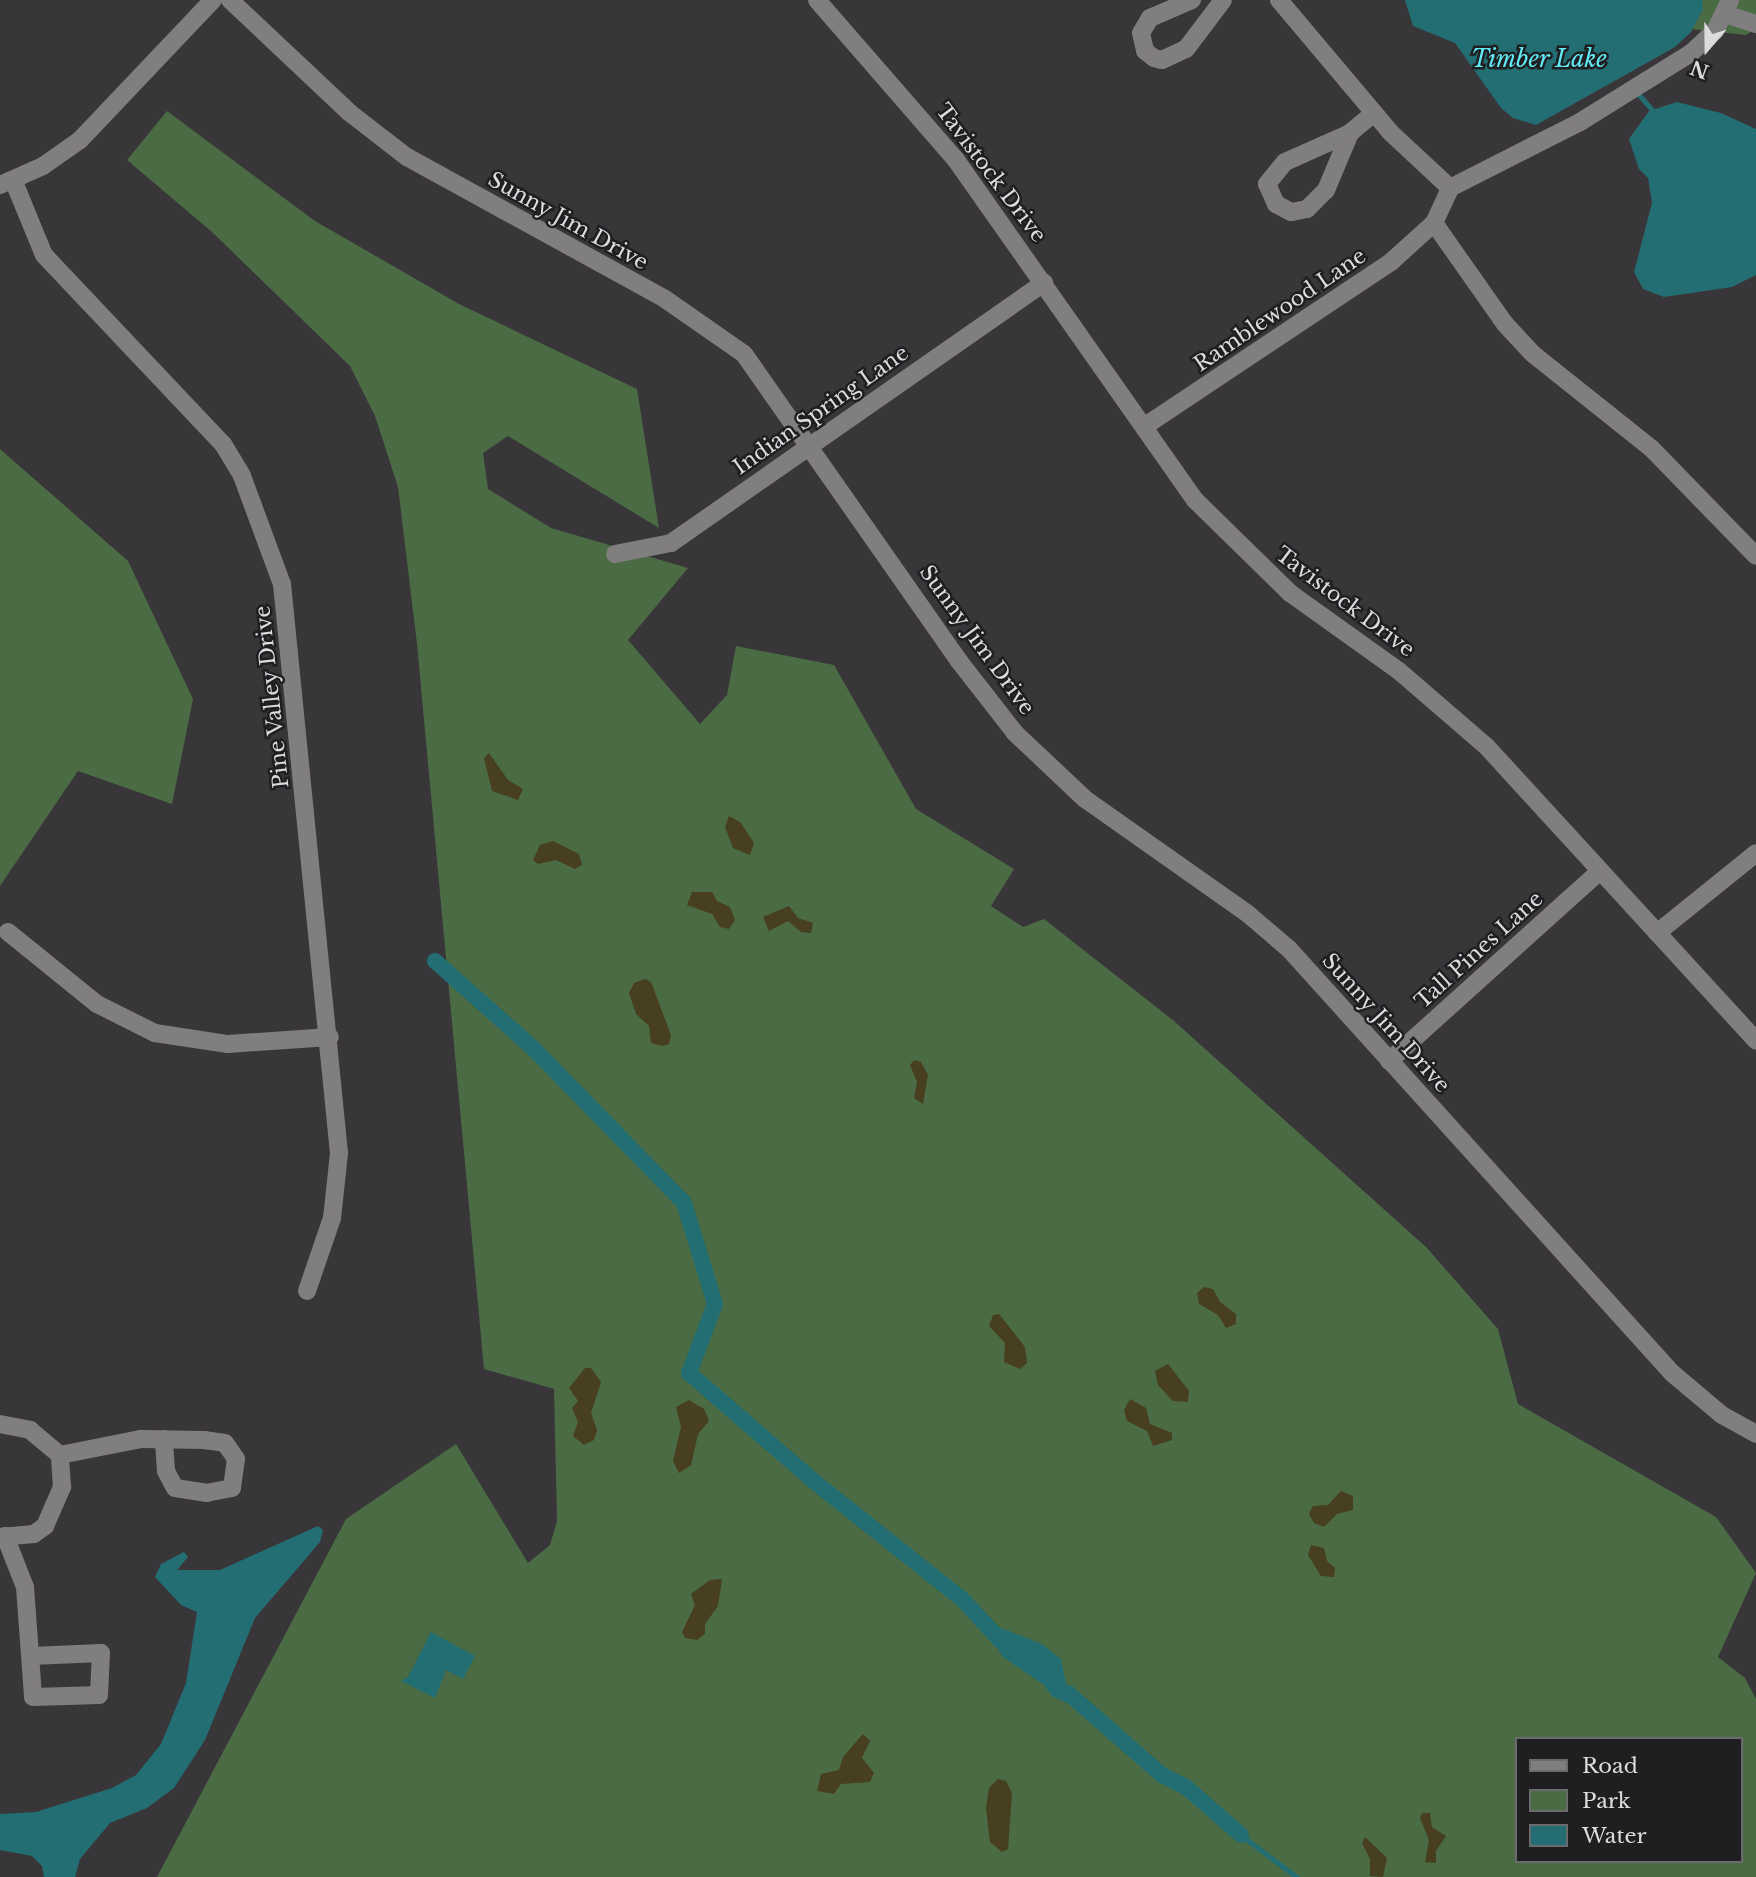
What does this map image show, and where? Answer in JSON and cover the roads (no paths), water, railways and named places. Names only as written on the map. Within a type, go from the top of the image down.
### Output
[{"type":"street","points":[[7,183],[80,140],[213,0]]},
{"type":"street","name":"Sunny Jim Drive","points":[[230,0],[350,113],[407,157],[665,299],[744,354],[812,444],[959,661],[1015,733],[1085,799],[1248,914],[1289,949],[1672,1373],[1721,1415],[1756,1434]]},
{"type":"street","name":"Tavistock Drive","points":[[817,0],[941,140],[1195,500],[1238,546],[1290,593],[1456,717],[1756,1041]]},
{"type":"street","points":[[1192,0],[1150,18],[1141,33],[1145,51],[1162,60],[1186,49],[1223,0]]},
{"type":"street","points":[[1279,0],[1374,113],[1450,188]]},
{"type":"street","points":[[1756,24],[1728,7],[1703,42],[1661,72],[1517,157],[1450,188],[1434,223],[1483,294],[1533,354],[1653,449],[1756,556]]},
{"type":"street","points":[[1350,133],[1326,190],[1307,209],[1290,212],[1276,204],[1268,184],[1274,172],[1297,154],[1350,133],[1374,113]]},
{"type":"street","name":"Pine Valley Drive","points":[[7,183],[44,255],[188,402],[223,444],[242,476],[271,549],[285,604],[340,1153],[338,1188],[324,1245],[307,1291]]},
{"type":"street","name":"Ramblewood Lane","points":[[1145,426],[1321,312],[1434,223]]},
{"type":"street","name":"Indian Spring Lane","points":[[615,554],[671,543],[1044,283]]},
{"type":"street","points":[[1657,933],[1756,853]]},
{"type":"street","name":"Tall Pines Lane","points":[[1389,1061],[1600,872]]},
{"type":"street","points":[[8,932],[97,1004],[155,1033],[228,1044],[330,1037]]},
{"type":"street","points":[[0,1424],[30,1430],[60,1455],[62,1487],[45,1526],[34,1534],[3,1536],[24,1587],[31,1657]]},
{"type":"street","points":[[60,1455],[115,1441],[164,1439],[225,1443],[236,1459],[232,1488],[207,1493],[175,1488],[166,1471],[164,1439]]},
{"type":"water","name":"Timber Lake","points":[[1405,0],[1702,0],[1703,9],[1691,32],[1675,47],[1536,125],[1513,118],[1501,108],[1455,43],[1413,26]]},
{"type":"water","points":[[1677,102],[1721,113],[1756,129],[1756,275],[1732,287],[1664,297],[1643,289],[1634,272],[1652,203],[1648,178],[1639,169],[1629,139],[1649,111]]},
{"type":"water","points":[[318,1526],[323,1530],[320,1542],[255,1618],[205,1740],[174,1788],[147,1808],[110,1823],[80,1859],[75,1877],[44,1877],[42,1866],[32,1856],[0,1850],[0,1814],[36,1812],[112,1788],[136,1775],[161,1744],[186,1683],[197,1612],[181,1605],[155,1577],[161,1564],[184,1552],[188,1557],[177,1570],[220,1570]]},
{"type":"water","points":[[991,1624],[1042,1644],[1061,1659],[1067,1688],[1086,1702],[1081,1709],[1052,1696],[1044,1685],[1003,1657],[985,1629]]},
{"type":"water","points":[[431,1632],[475,1656],[463,1679],[446,1670],[435,1698],[401,1681],[408,1677]]},
{"type":"waterway","points":[[1636,91],[1655,113]]},
{"type":"waterway","points":[[435,961],[533,1048],[684,1203],[715,1304],[689,1373],[816,1483],[962,1599],[1001,1641]]},
{"type":"waterway","points":[[1068,1693],[1162,1775],[1186,1787],[1241,1835]]},
{"type":"waterway","points":[[1241,1835],[1297,1877]]}]
